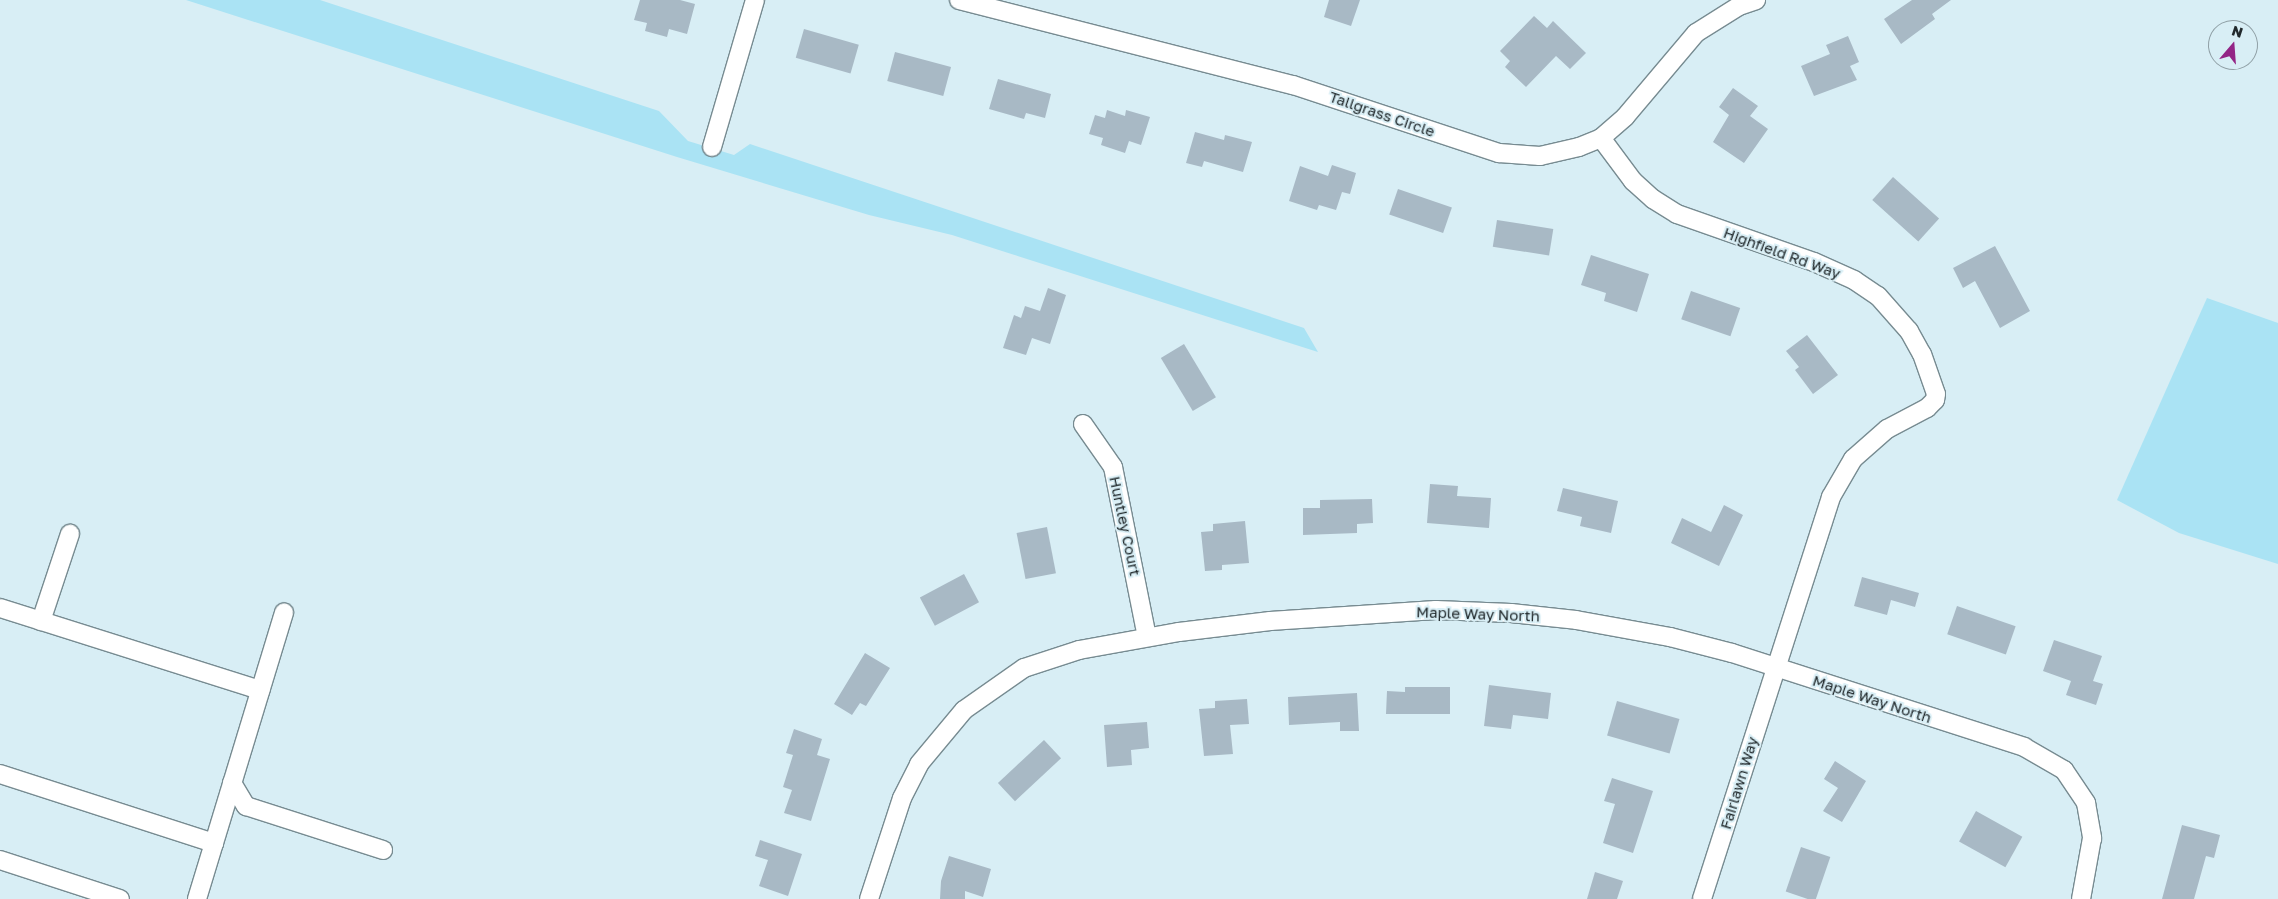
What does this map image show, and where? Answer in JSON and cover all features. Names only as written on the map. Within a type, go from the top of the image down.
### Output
[{"type":"street","points":[[712,147],[755,0]]},
{"type":"street","name":"Tallgrass Circle","points":[[959,0],[1293,85],[1499,153],[1540,156],[1570,150],[1601,138],[1625,117],[1696,33],[1739,6],[1756,0]]},
{"type":"street","name":"Highfield Rd Way","points":[[1601,138],[1634,181],[1653,199],[1677,214],[1820,265],[1878,296],[1909,331],[1932,379],[1935,400],[1870,442],[1853,459],[1831,497],[1776,668]]},
{"type":"street","name":"Huntley Court","points":[[1084,424],[1113,467],[1147,637]]},
{"type":"street","points":[[41,620],[70,534]]},
{"type":"street","points":[[0,608],[260,690]]},
{"type":"street","name":"Maple Way North","points":[[869,899],[902,798],[919,764],[964,710],[1000,682],[1041,662],[1079,650],[1147,637],[1270,621],[1436,610],[1511,612],[1625,627],[1776,668],[2024,747],[2055,762],[2081,792],[2091,827],[2090,859],[2081,899]]},
{"type":"street","points":[[197,899],[284,612]]},
{"type":"street","name":"Fairlawn Way","points":[[1702,899],[1776,668]]},
{"type":"street","points":[[0,774],[214,843]]},
{"type":"street","points":[[232,782],[246,806],[383,850]]},
{"type":"street","points":[[0,860],[120,899]]},
{"type":"shaded area","points":[[186,0],[320,0],[659,111],[688,141],[734,155],[750,144],[1304,328],[1318,352],[952,235],[869,215],[677,157]]},
{"type":"shaded area","points":[[2207,298],[2278,323],[2278,564],[2179,533],[2117,500]]},
{"type":"building","points":[[640,0],[680,0],[695,4],[687,34],[669,29],[667,37],[645,31],[647,23],[634,20]]},
{"type":"building","points":[[1329,0],[1360,0],[1351,26],[1324,17]]},
{"type":"building","points":[[1912,0],[1951,0],[1932,14],[1935,19],[1901,44],[1884,19]]},
{"type":"building","points":[[1534,16],[1547,28],[1553,21],[1586,53],[1570,69],[1556,56],[1526,87],[1505,67],[1510,61],[1500,51]]},
{"type":"building","points":[[804,29],[859,45],[851,74],[796,58]]},
{"type":"building","points":[[1848,36],[1859,62],[1850,66],[1857,80],[1814,96],[1801,66],[1830,54],[1826,45]]},
{"type":"building","points":[[895,52],[951,67],[943,96],[887,81]]},
{"type":"building","points":[[998,79],[1051,94],[1045,118],[1026,113],[1024,119],[989,109]]},
{"type":"building","points":[[1733,88],[1758,106],[1750,116],[1768,129],[1744,163],[1713,142],[1729,115],[1719,107]]},
{"type":"building","points":[[1107,110],[1125,116],[1126,110],[1150,117],[1141,145],[1129,141],[1125,153],[1101,145],[1103,138],[1089,134],[1095,115],[1105,118]]},
{"type":"building","points":[[1195,132],[1224,140],[1225,135],[1252,142],[1243,172],[1204,161],[1202,167],[1186,163]]},
{"type":"building","points":[[1332,165],[1356,173],[1350,194],[1342,192],[1336,210],[1319,205],[1317,210],[1289,201],[1300,166],[1328,176]]},
{"type":"building","points":[[1893,177],[1939,218],[1918,242],[1872,200]]},
{"type":"building","points":[[1398,189],[1452,208],[1443,233],[1389,215]]},
{"type":"building","points":[[1497,220],[1553,229],[1549,256],[1493,247]]},
{"type":"building","points":[[1995,246],[2030,311],[2000,328],[1975,281],[1963,288],[1953,268]]},
{"type":"building","points":[[1591,255],[1649,274],[1637,312],[1604,301],[1606,293],[1581,285]]},
{"type":"building","points":[[1048,288],[1066,295],[1050,344],[1032,338],[1026,355],[1003,348],[1014,315],[1021,318],[1025,306],[1040,311]]},
{"type":"building","points":[[1691,291],[1740,308],[1730,336],[1681,319]]},
{"type":"building","points":[[1807,335],[1838,375],[1813,394],[1795,370],[1799,367],[1786,351]]},
{"type":"building","points":[[1184,344],[1216,397],[1193,411],[1161,358]]},
{"type":"building","points":[[1430,484],[1458,486],[1457,496],[1491,498],[1489,528],[1427,523]]},
{"type":"building","points":[[1563,488],[1618,501],[1611,533],[1580,526],[1582,517],[1557,511]]},
{"type":"building","points":[[1372,499],[1373,523],[1357,524],[1357,533],[1303,535],[1303,508],[1320,508],[1320,500]]},
{"type":"building","points":[[1724,505],[1743,515],[1719,566],[1671,543],[1682,518],[1711,532]]},
{"type":"building","points":[[1245,521],[1249,563],[1222,565],[1222,570],[1205,571],[1201,532],[1213,531],[1213,524]]},
{"type":"building","points":[[1047,527],[1056,573],[1026,579],[1017,533]]},
{"type":"building","points":[[964,574],[979,602],[935,626],[920,597]]},
{"type":"building","points":[[1862,577],[1919,593],[1915,607],[1891,600],[1887,615],[1854,606]]},
{"type":"building","points":[[1957,606],[2016,626],[2006,655],[1947,634]]},
{"type":"building","points":[[2054,640],[2102,656],[2093,681],[2103,684],[2096,705],[2066,695],[2071,681],[2043,671]]},
{"type":"building","points":[[865,653],[890,668],[866,706],[860,703],[852,715],[834,704]]},
{"type":"building","points":[[1489,685],[1551,693],[1548,719],[1513,715],[1511,729],[1484,726]]},
{"type":"building","points":[[1405,687],[1450,687],[1450,714],[1386,714],[1387,691],[1405,692]]},
{"type":"building","points":[[1357,693],[1359,731],[1340,731],[1340,722],[1289,725],[1288,697]]},
{"type":"building","points":[[1247,699],[1249,724],[1230,725],[1233,754],[1204,756],[1199,709],[1215,708],[1215,701]]},
{"type":"building","points":[[1617,701],[1679,719],[1670,754],[1607,736]]},
{"type":"building","points":[[1147,722],[1149,748],[1131,750],[1132,765],[1107,767],[1104,725]]},
{"type":"building","points":[[794,729],[822,739],[817,755],[830,759],[811,821],[784,813],[792,790],[783,787],[793,755],[786,753]]},
{"type":"building","points":[[1044,740],[1061,758],[1015,801],[998,783]]},
{"type":"building","points":[[1835,761],[1866,781],[1842,822],[1823,811],[1838,788],[1824,779]]},
{"type":"building","points":[[1612,778],[1653,791],[1633,853],[1603,843],[1615,804],[1604,801]]},
{"type":"building","points":[[1976,811],[2022,837],[2005,867],[1959,842]]},
{"type":"building","points":[[2182,825],[2220,835],[2214,858],[2206,856],[2194,899],[2162,899]]},
{"type":"building","points":[[760,840],[802,854],[788,896],[759,886],[768,860],[755,856]]},
{"type":"building","points":[[1801,847],[1830,857],[1816,899],[1808,899],[1786,891]]},
{"type":"building","points":[[949,856],[991,869],[983,897],[965,891],[965,899],[940,899],[941,881]]},
{"type":"building","points":[[1595,872],[1623,881],[1617,899],[1587,899]]}]
